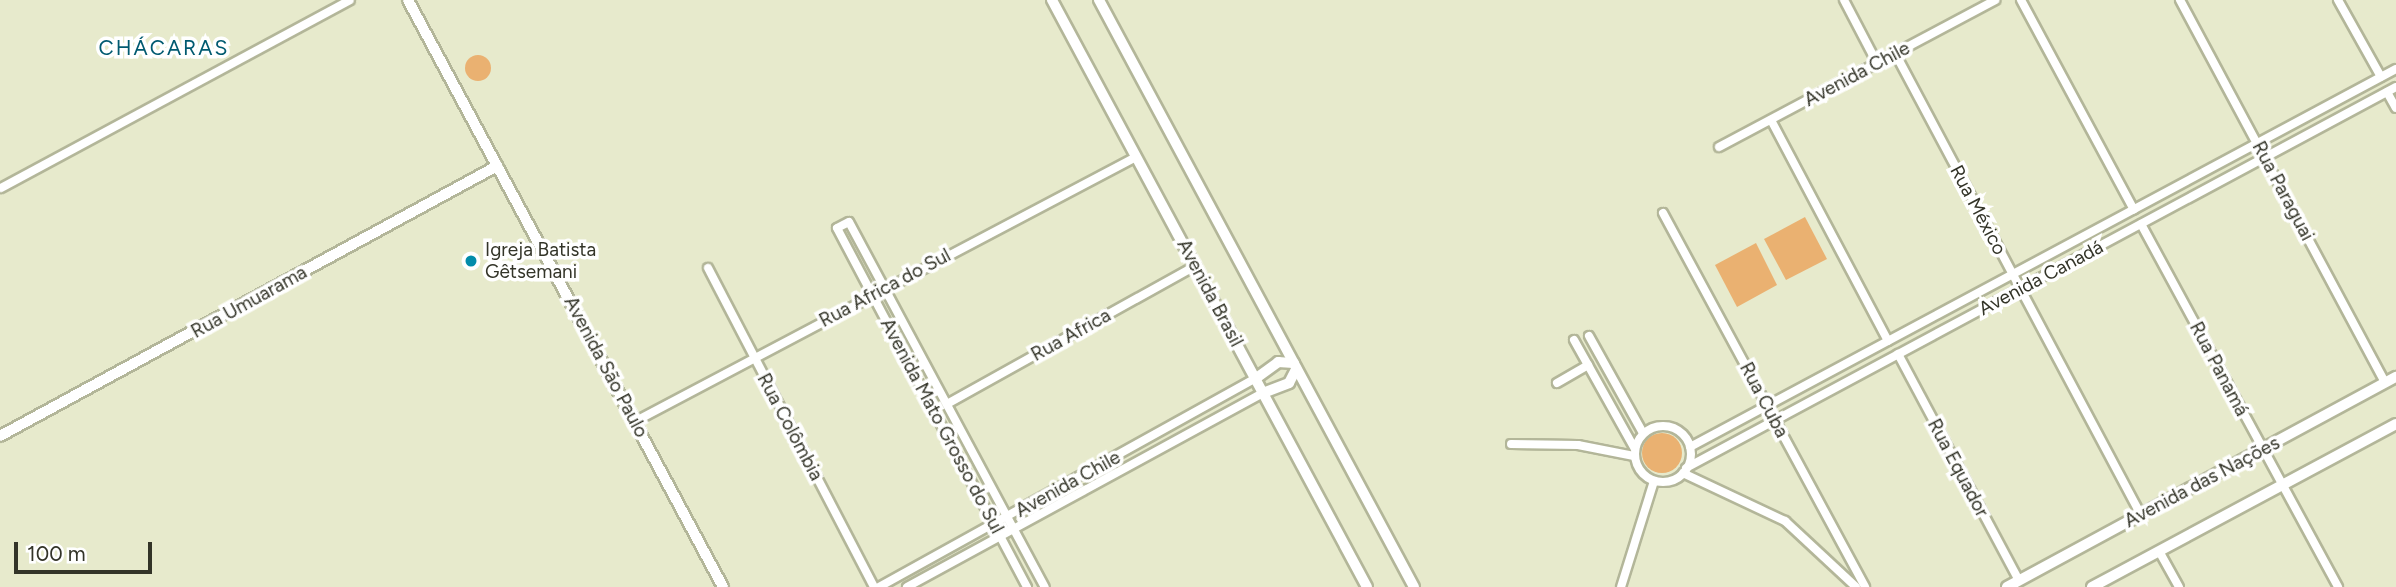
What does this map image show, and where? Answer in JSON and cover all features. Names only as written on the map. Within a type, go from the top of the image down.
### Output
[{"type":"main road","name":"Avenida Brasil","points":[[1052,0],[1367,587]]},
{"type":"main road","points":[[1099,0],[1414,587]]},
{"type":"main road","points":[[1255,379],[1278,362],[1295,366]]},
{"type":"main road","points":[[1263,393],[1289,383],[1295,366]]},
{"type":"main road","name":"Avenida das Nações","points":[[2007,587],[2396,377]]},
{"type":"main road","points":[[2092,587],[2396,424]]},
{"type":"street","points":[[1,188],[350,0]]},
{"type":"street","name":"Avenida São Paulo","points":[[408,0],[723,587]]},
{"type":"street","points":[[1844,0],[1877,63]]},
{"type":"street","name":"Avenida Chile","points":[[1719,147],[1995,0]]},
{"type":"street","points":[[2021,0],[2134,210]]},
{"type":"street","name":"Rua Paraguai","points":[[2180,0],[2385,383]]},
{"type":"street","points":[[2338,0],[2381,77]]},
{"type":"street","name":"Rua México","points":[[1895,53],[2141,515]]},
{"type":"street","name":"Avenida Canadá","points":[[1690,447],[2396,69]]},
{"type":"street","name":"Avenida Canadá","points":[[1685,470],[2396,87]]},
{"type":"street","points":[[2387,92],[2396,108]]},
{"type":"street","points":[[1771,120],[1888,341]]},
{"type":"street","name":"Rua Africa do Sul","points":[[634,422],[1136,157]]},
{"type":"street","name":"Rua Umuarama","points":[[0,436],[497,166]]},
{"type":"street","name":"Rua Cuba","points":[[1663,214],[1865,587]]},
{"type":"street","name":"Avenida Mato Grosso do Sul","points":[[1027,587],[837,228],[849,222],[1045,587]]},
{"type":"street","name":"Rua Panamá","points":[[2141,224],[2338,587]]},
{"type":"street","name":"Rua Africa","points":[[947,404],[1195,266]]},
{"type":"street","name":"Rua Colômbia","points":[[708,268],[874,587]]},
{"type":"street","points":[[1589,336],[1643,433]]},
{"type":"street","points":[[1574,340],[1635,453],[1654,481]]},
{"type":"street","name":"Rua Equador","points":[[1898,354],[2019,581]]},
{"type":"street","points":[[1556,383],[1588,365]]},
{"type":"street","name":"Avenida Chile","points":[[879,587],[1255,379]]},
{"type":"street","name":"Avenida Chile","points":[[906,587],[1263,393]]},
{"type":"street","points":[[1635,453],[1643,433],[1658,426],[1675,428],[1690,447],[1685,470]]},
{"type":"street","points":[[1511,444],[1578,445],[1635,453]]},
{"type":"street","points":[[1654,481],[1685,470],[1785,522],[1856,587]]},
{"type":"street","points":[[1622,587],[1654,481]]},
{"type":"street","points":[[2159,551],[2179,587]]},
{"type":"shaded area","points":[[478,55],[487,59],[491,68],[487,77],[478,81],[469,77],[465,68],[469,59]]},
{"type":"shaded area","points":[[1805,217],[1827,259],[1786,280],[1764,239]]},
{"type":"shaded area","points":[[1756,243],[1777,285],[1737,307],[1715,265]]},
{"type":"shaded area","points":[[1662,433],[1670,434],[1676,439],[1681,445],[1681,461],[1676,467],[1670,472],[1662,473],[1654,472],[1648,467],[1643,461],[1642,453],[1643,445],[1648,439],[1654,434]]},
{"type":"place","name":"Igreja Batista Gêtsemani","points":[[471,261]]},
{"type":"district","name":"CHÁCARAS","points":[[164,48]]}]
